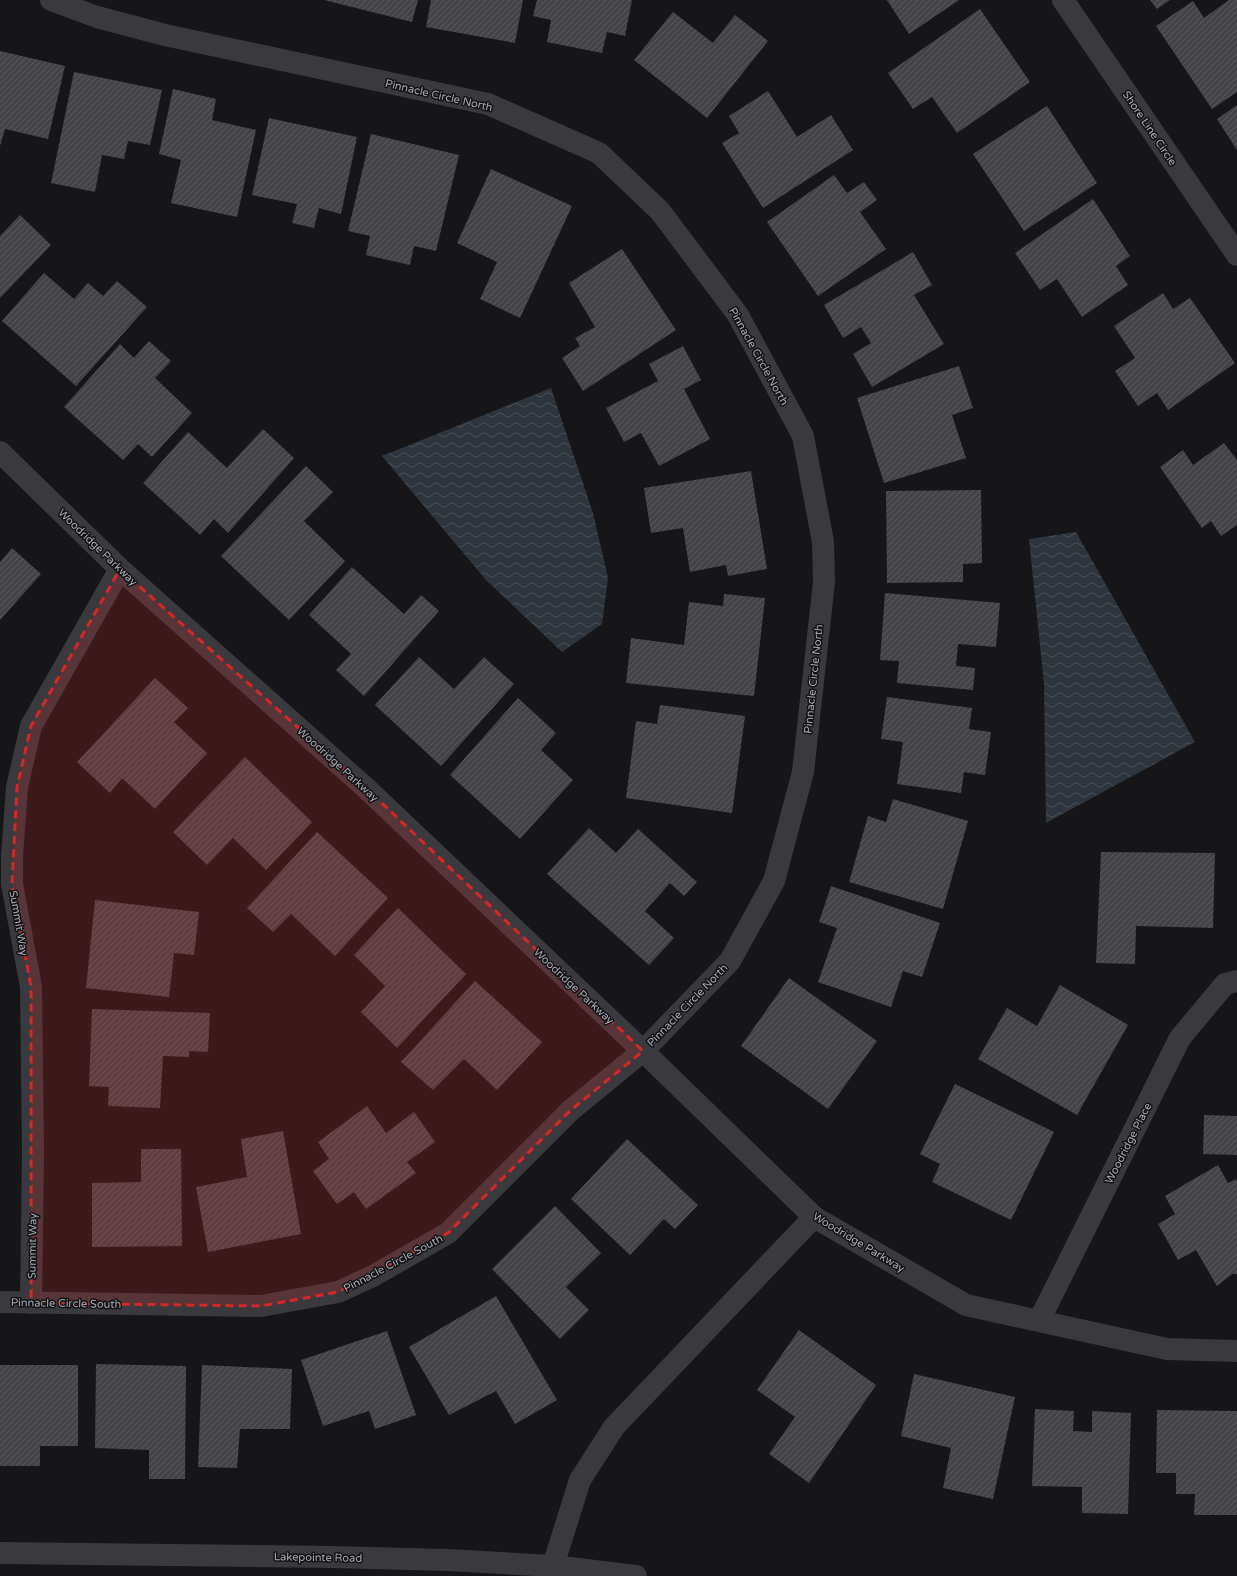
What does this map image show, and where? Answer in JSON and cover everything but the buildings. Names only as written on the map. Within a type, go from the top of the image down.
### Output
[{"type":"street","name":"Pinnacle Circle North","points":[[51,0],[97,17],[165,35],[488,104],[599,153],[660,211],[738,315],[803,436],[823,542],[824,582],[803,772],[774,881],[730,961],[642,1051]]},
{"type":"street","name":"Shore Line Circle","points":[[1063,0],[1237,255]]},
{"type":"street","name":"Woodridge Parkway","points":[[0,452],[120,569],[367,789],[814,1217],[966,1305],[1167,1349],[1237,1351]]},
{"type":"street","name":"Summit Way","points":[[31,1303],[33,1152],[31,987],[12,884],[12,856],[17,787],[31,726],[120,569]]},
{"type":"street","name":"Woodridge Place","points":[[1039,1321],[1180,1038],[1225,984],[1237,981]]},
{"type":"street","name":"Pinnacle Circle South","points":[[0,1302],[261,1306],[338,1292],[373,1276],[448,1233],[571,1110],[642,1051]]},
{"type":"street","points":[[553,1571],[580,1480],[614,1427],[814,1217]]},
{"type":"street","name":"Lakepointe Road","points":[[0,1553],[448,1560],[553,1571],[636,1576]]},
{"type":"highlighted area","points":[[120,569],[367,789],[643,1051],[571,1110],[448,1233],[338,1292],[261,1306],[31,1303],[31,987],[12,884],[17,787],[31,726]]},
{"type":"water","points":[[551,388],[593,513],[608,578],[602,624],[562,652],[486,580],[382,456]]},
{"type":"water","points":[[1076,532],[1195,742],[1046,823],[1044,684],[1029,539]]}]
